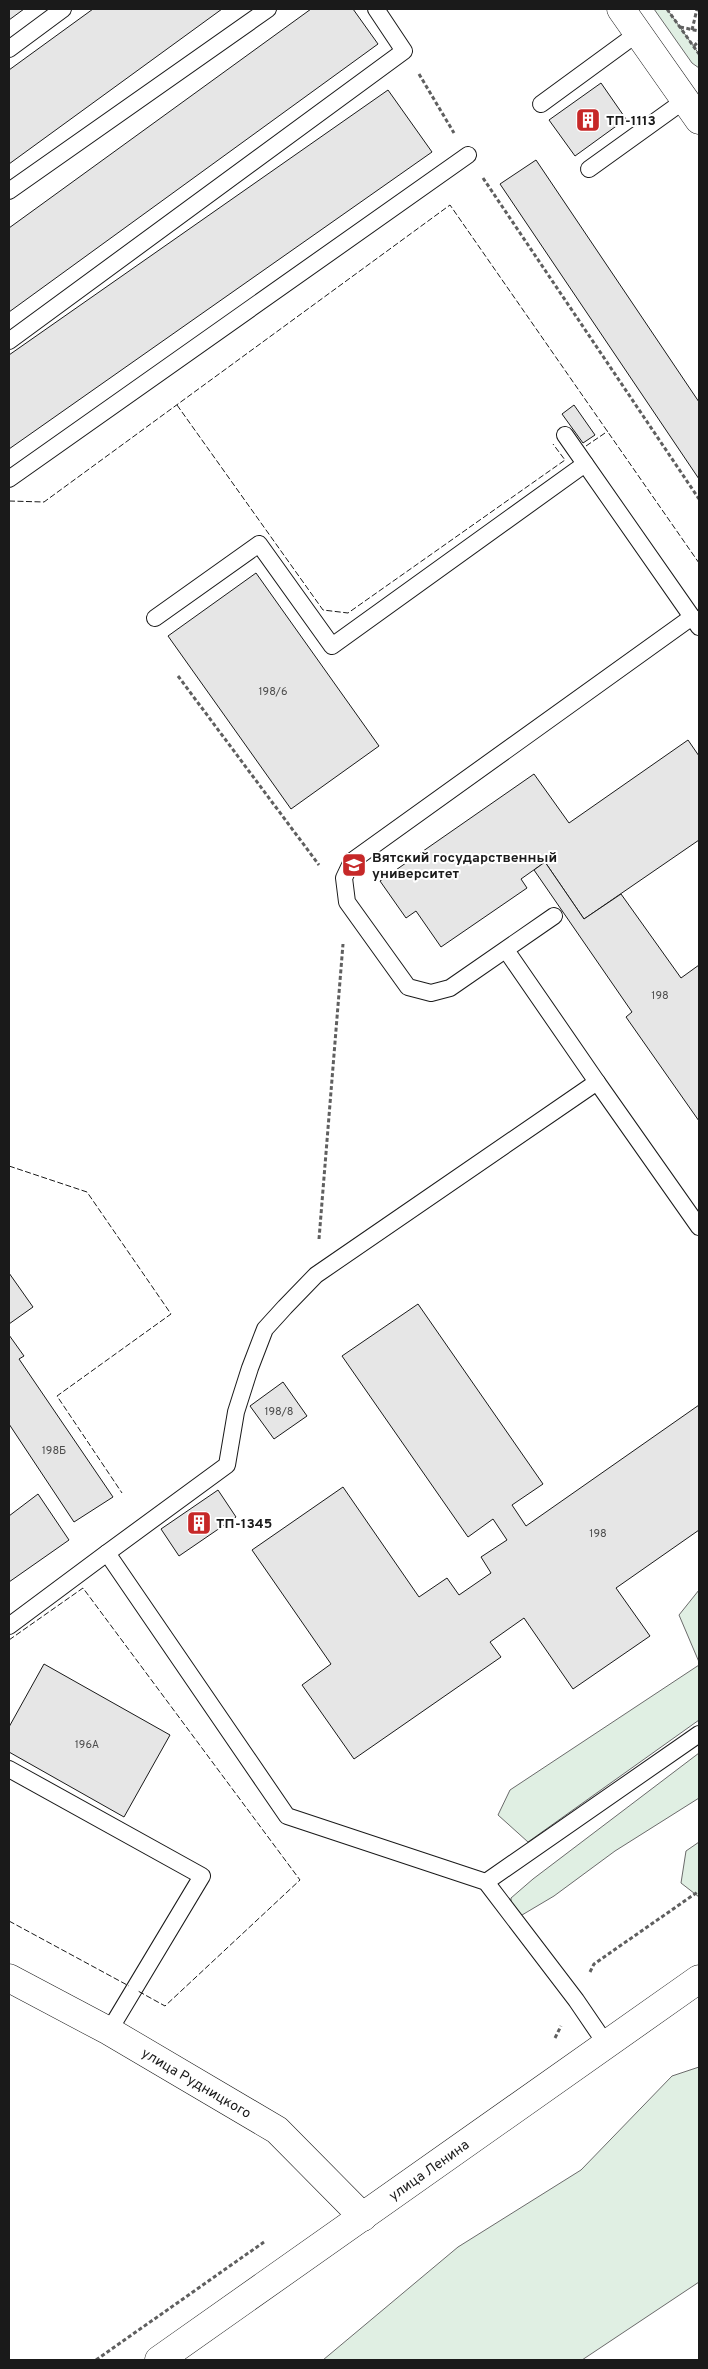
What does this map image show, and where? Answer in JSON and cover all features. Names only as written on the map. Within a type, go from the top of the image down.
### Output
[{"type":"main road","points":[[621,9],[695,112]]},
{"type":"main road","name":"улица Рудницкого","points":[[9,1978],[109,2031],[278,2130],[363,2217]]},
{"type":"main road","name":"улица Ленина","points":[[159,2360],[699,1979]]},
{"type":"lane","points":[[9,48],[63,9]]},
{"type":"lane","points":[[9,191],[268,9]]},
{"type":"lane","points":[[9,341],[404,51],[376,9]]},
{"type":"lane","points":[[541,104],[638,33]]},
{"type":"lane","points":[[589,169],[695,112]]},
{"type":"lane","points":[[9,479],[468,155]]},
{"type":"lane","points":[[554,916],[450,988],[431,992],[408,987],[347,902],[344,878],[352,861],[696,622],[565,436]]},
{"type":"lane","points":[[155,618],[259,544],[332,646],[585,464]]},
{"type":"lane","points":[[506,950],[699,1227]]},
{"type":"lane","points":[[9,1626],[227,1466],[236,1412],[265,1329],[316,1275],[597,1082]]},
{"type":"lane","points":[[107,1553],[287,1816],[486,1882],[576,2000],[606,2044]]},
{"type":"lane","points":[[486,1882],[699,1734]]},
{"type":"lane","points":[[9,1769],[202,1876],[109,2031]]},
{"type":"path","points":[[668,9],[699,54]]},
{"type":"path","points":[[692,30],[697,9]]},
{"type":"path","points":[[680,27],[699,31]]},
{"type":"path","points":[[694,46],[699,41]]},
{"type":"path","points":[[404,51],[468,155],[699,499]]},
{"type":"path","points":[[178,676],[347,902],[316,1275]]},
{"type":"path","points":[[553,2041],[594,1964],[699,1892]]},
{"type":"path","points":[[96,2360],[264,2242]]},
{"type":"green space","points":[[654,9],[667,9],[699,54],[699,68],[692,63]]},
{"type":"green space","points":[[699,1590],[699,1662],[679,1615]]},
{"type":"green space","points":[[699,1665],[699,1720],[528,1842],[498,1815],[510,1790]]},
{"type":"green space","points":[[699,1753],[699,1798],[615,1851],[554,1896],[522,1915],[511,1909],[511,1898],[533,1879]]},
{"type":"green space","points":[[699,1842],[699,1897],[681,1883],[686,1851]]},
{"type":"green space","points":[[699,2067],[699,2282],[582,2360],[323,2360],[458,2247],[581,2170],[672,2076]]},
{"type":"building","points":[[9,9],[24,9],[9,20]]},
{"type":"building","points":[[93,9],[222,9],[9,164],[9,70]]},
{"type":"building","points":[[311,9],[353,9],[378,44],[9,312],[9,228]]},
{"type":"building","name":"ТП-1113","points":[[601,83],[626,119],[575,156],[549,120]]},
{"type":"building","points":[[388,90],[432,152],[9,449],[9,355]]},
{"type":"building","points":[[536,160],[699,402],[699,479],[500,184]]},
{"type":"building","points":[[574,405],[595,435],[583,443],[562,414]]},
{"type":"building","points":[[256,573],[379,746],[291,809],[168,636]]},
{"type":"building","points":[[688,740],[699,756],[699,840],[584,919],[545,862],[521,879],[527,888],[441,947],[416,911],[406,918],[380,881],[534,774],[569,823]]},
{"type":"building","points":[[545,862],[584,919],[621,894],[681,978],[699,965],[699,1121],[626,1017],[632,1012],[534,870]]},
{"type":"building","points":[[9,1273],[33,1307],[9,1324]]},
{"type":"building","points":[[418,1304],[543,1484],[512,1505],[526,1526],[699,1405],[699,1530],[616,1588],[650,1636],[573,1689],[524,1618],[490,1642],[501,1657],[354,1759],[302,1685],[331,1664],[252,1550],[343,1487],[419,1597],[447,1578],[459,1595],[491,1573],[481,1557],[507,1540],[493,1519],[468,1537],[342,1356]]},
{"type":"building","points":[[9,1335],[24,1356],[19,1359],[113,1497],[74,1522],[9,1424]]},
{"type":"building","points":[[283,1382],[307,1416],[274,1439],[250,1406]]},
{"type":"building","name":"ТП-1345","points":[[218,1490],[236,1517],[179,1556],[161,1529]]},
{"type":"building","points":[[38,1494],[69,1540],[9,1582],[9,1516]]},
{"type":"building","points":[[44,1664],[170,1735],[124,1817],[9,1752],[9,1727]]},
{"type":"fence","points":[[9,501],[44,502],[450,205],[699,563]]},
{"type":"fence","points":[[177,405],[323,610],[348,613],[565,460],[553,444]]},
{"type":"fence","points":[[586,446],[608,431]]},
{"type":"fence","points":[[9,1166],[87,1192],[171,1314],[57,1396],[122,1493]]},
{"type":"fence","points":[[9,1640],[83,1588],[300,1880],[165,2006],[138,1991]]},
{"type":"fence","points":[[9,1921],[129,1986]]},
{"type":"place","name":"ТП-1113","points":[[588,120]]},
{"type":"place","name":"Вятский государственный университет","points":[[354,865]]},
{"type":"place","name":"ТП-1345","points":[[199,1523]]}]
